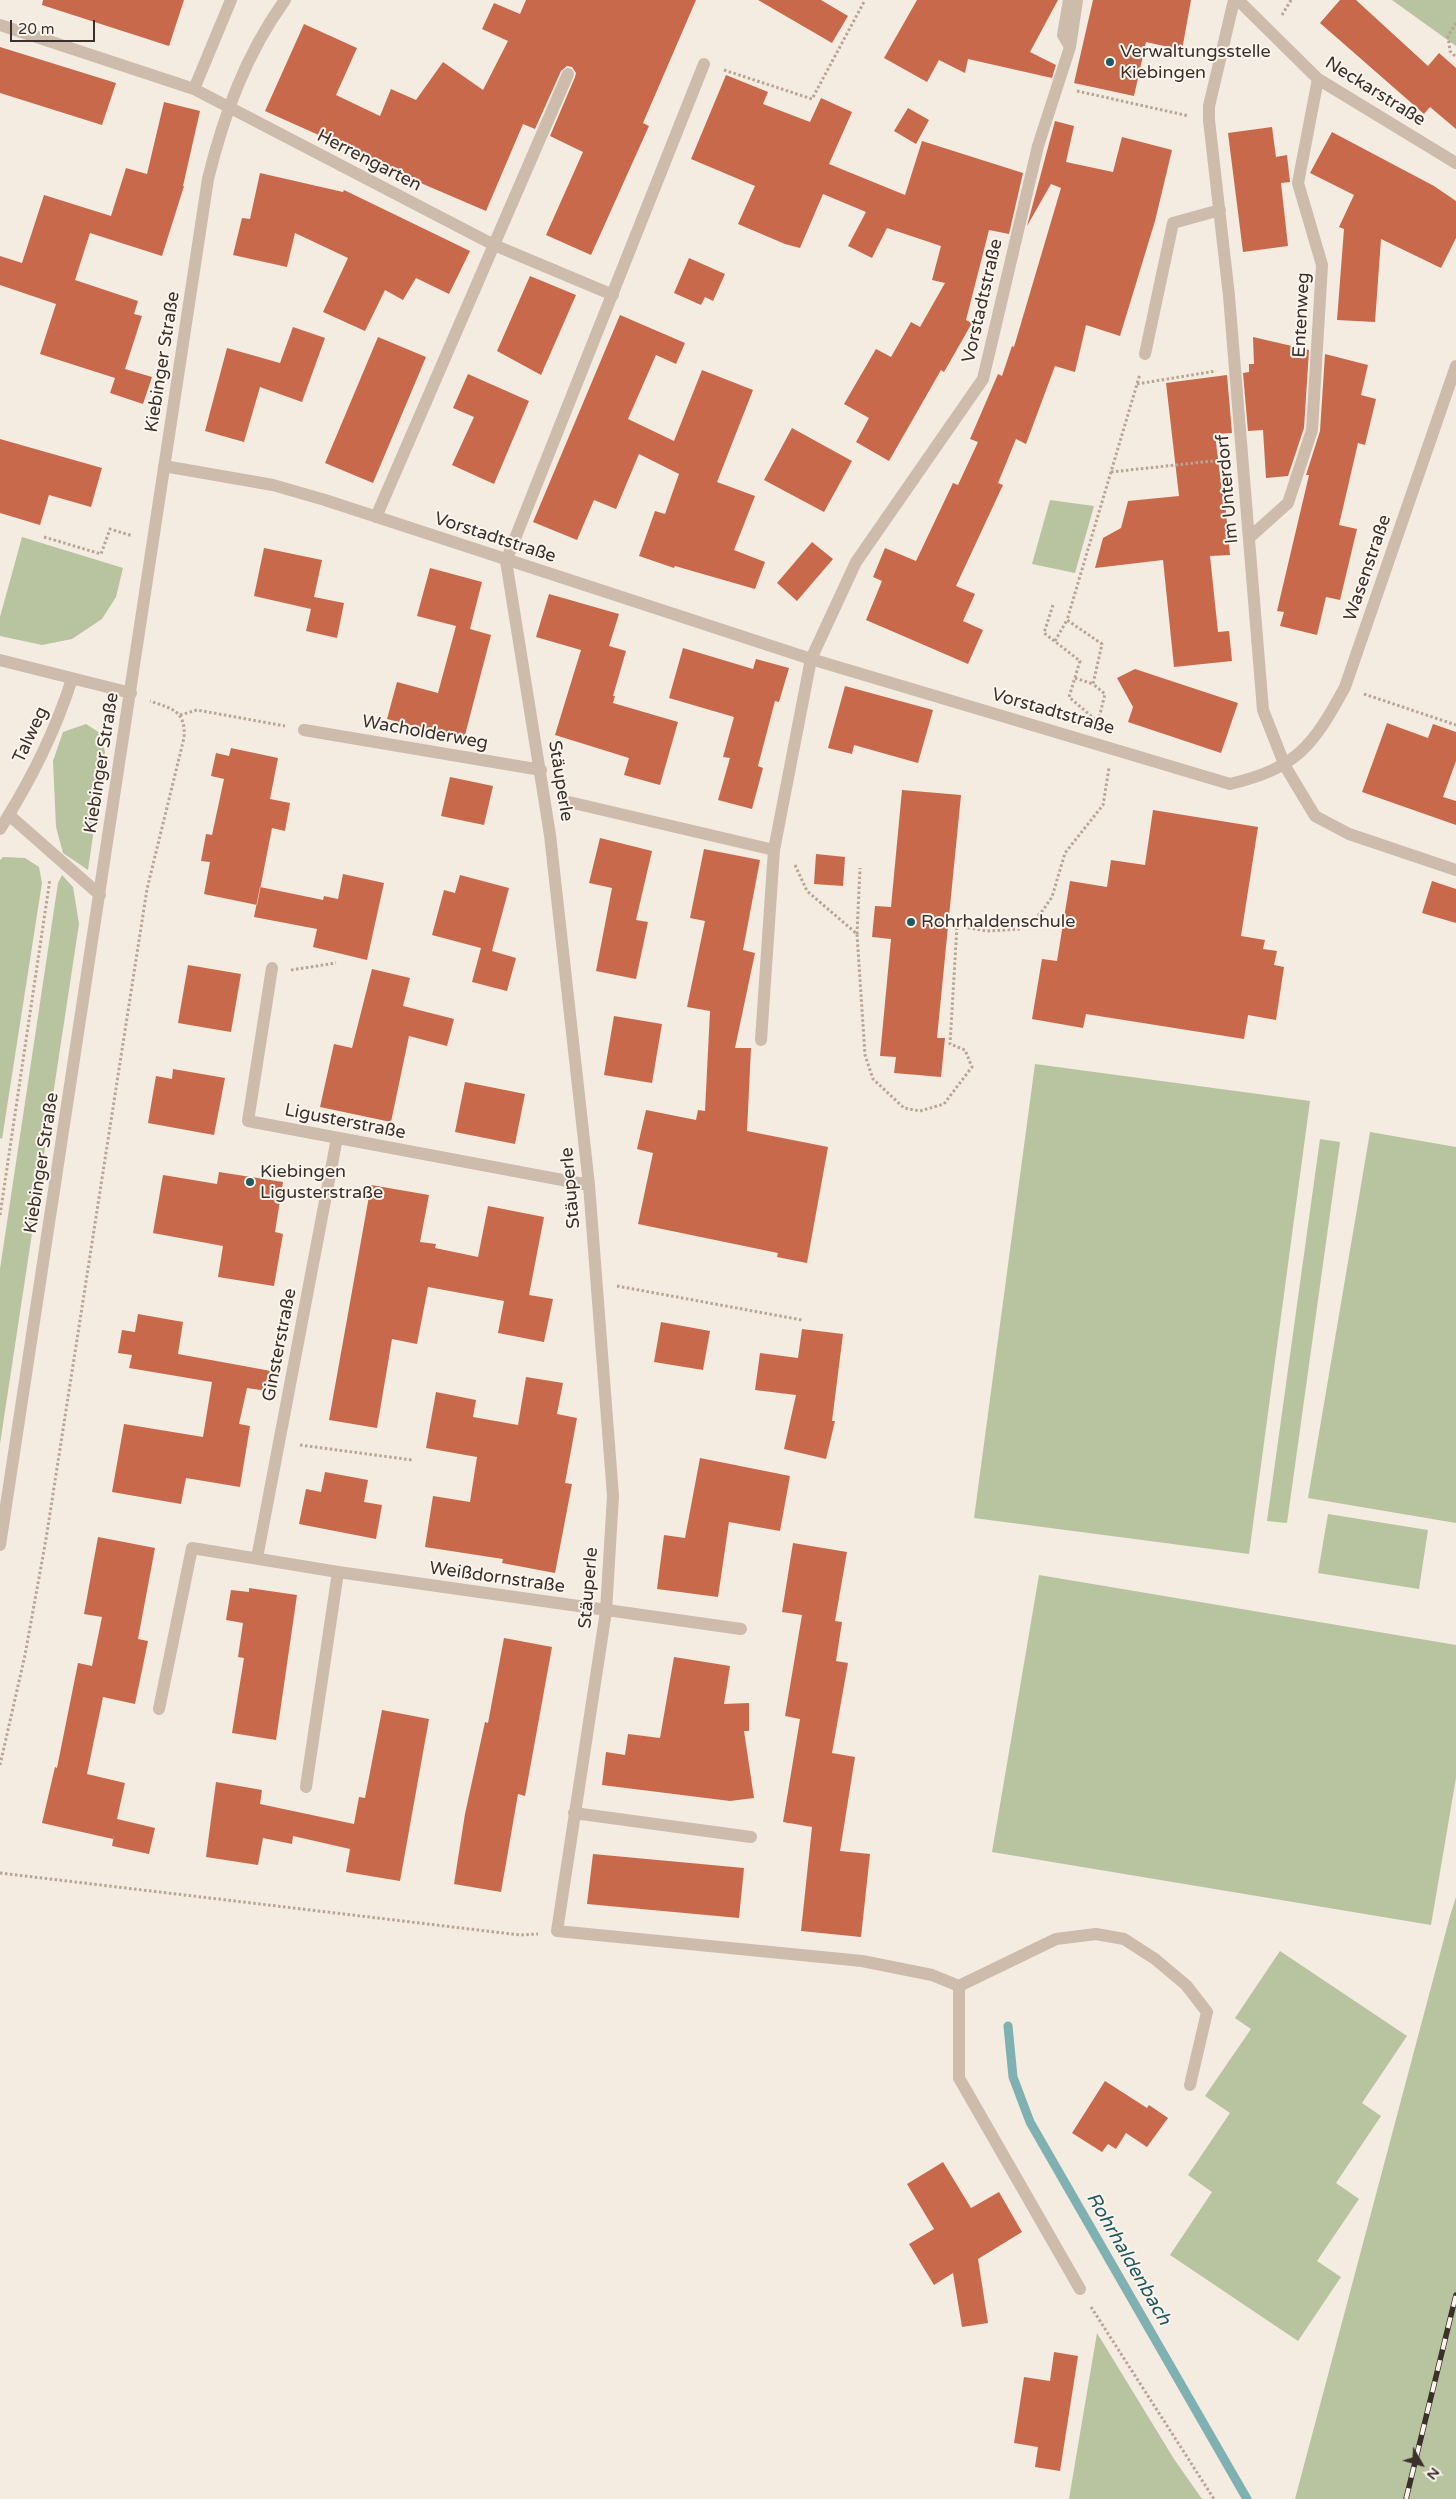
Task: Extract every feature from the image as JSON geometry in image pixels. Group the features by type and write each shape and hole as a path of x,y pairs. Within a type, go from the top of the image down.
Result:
{"street":[{"path":"194,89 231,0"},
{"name":"Kiebinger Straße","path":"0,1545 208,179 228,109 259,38 285,0"},
{"path":"1069,0 1063,35 1070,47"},
{"name":"Vorstadtstraße","path":"761,1040 774,850 811,659 856,562 983,379 1038,146 1070,47 1077,0"},
{"name":"Im Unterdorf","path":"1234,0 1209,106 1209,120 1220,210 1235,368 1263,710 1285,766 1315,816 1349,834 1456,870"},
{"name":"Neckarstraße","path":"1238,0 1318,79 1456,163"},
{"name":"Herrengarten","path":"0,24 194,89 228,109 494,244 613,295"},
{"path":"506,560 704,64"},
{"path":"376,517 568,74"},
{"name":"Entenweg","path":"1250,537 1288,503 1312,430 1322,265 1298,183 1318,79"},
{"path":"1146,354 1173,223 1220,210"},
{"name":"Wasenstraße","path":"1285,766 1306,747 1325,724 1345,687 1456,366"},
{"name":"Vorstadtstraße","path":"164,466 273,485 811,659 1114,747 1230,784 1260,777 1285,766"},
{"name":"Stäuperle","path":"506,560 551,842 589,1185 613,1496 606,1611 557,1931"},
{"path":"0,660 130,694"},
{"name":"Talweg","path":"0,829 50,739 61,715 72,680"},
{"name":"Wacholderweg","path":"304,730 541,770"},
{"path":"569,802 774,850"},
{"path":"9,815 53,856 100,895"},
{"name":"Ligusterstraße","path":"272,970 248,1121 589,1185"},
{"name":"Ginsterstraße","path":"258,1558 338,1138"},
{"name":"Weißdornstraße","path":"159,1709 192,1548 338,1572 741,1629"},
{"path":"306,1787 338,1572"},
{"path":"574,1813 751,1837"},
{"path":"557,1931 862,1961 932,1975 959,1986 1056,1939 1096,1934 1124,1939 1155,1959 1186,1985 1207,2012 1190,2085"},
{"path":"959,1986 959,2078 1080,2289"}],"path":[{"path":"704,64 812,99 865,0"},
{"path":"1456,22 1448,36 1450,51 1456,57"},
{"path":"1057,86 1209,120"},
{"path":"1055,641 1066,620 1146,354"},
{"path":"1137,384 1235,368"},
{"path":"1111,472 1243,457"},
{"path":"44,537 101,554 110,529 153,542"},
{"path":"860,868 857,934 865,1055 873,1079 890,1097 904,1108 920,1111 944,1104 972,1067 965,1050 950,1044 957,926 987,931 1021,929 1041,913 1052,897 1065,853 1103,805 1114,747 1097,721 1068,697 1080,660 1044,633 1054,605"},
{"path":"1066,620 1102,644 1093,684"},
{"path":"1075,678 1093,684 1105,694 1097,721"},
{"path":"1345,687 1456,725"},
{"path":"0,1766 26,1655 148,889 184,738 185,724 180,715 172,709 130,694"},
{"path":"180,715 197,710 304,730"},
{"path":"774,850 794,864 807,891 857,934"},
{"path":"0,1215 53,856"},
{"path":"272,970 336,963"},
{"path":"596,1282 802,1320"},
{"path":"280,1442 412,1460"},
{"path":"0,1872 520,1935 557,1931"},
{"path":"1080,2289 1214,2499"}],"green space":[{"path":"1392,0 1456,0 1456,46"},
{"path":"1050,500 1094,506 1075,573 1032,564"},
{"path":"22,537 123,568 116,597 102,619 72,639 42,645 0,636 0,617"},
{"path":"86,724 100,733 105,752 88,870 63,853 56,827 53,761 63,732"},
{"path":"3,857 25,858 39,867 42,883 2,1139 0,1138 0,860"},
{"path":"62,875 73,887 79,924 0,1444 0,1269 58,883"},
{"path":"1035,1064 1310,1101 1249,1554 974,1518"},
{"path":"1370,1132 1456,1147 1456,1523 1308,1498"},
{"path":"1320,1139 1340,1142 1287,1523 1267,1521"},
{"path":"1328,1514 1428,1530 1419,1589 1318,1573"},
{"path":"1039,1575 1456,1645 1456,1778 1431,1925 992,1852"},
{"path":"1456,1897 1456,2499 1295,2499 1450,1916"},
{"path":"1280,1951 1407,2036 1362,2103 1381,2116 1336,2183 1359,2199 1317,2261 1341,2277 1298,2341 1170,2255 1212,2192 1188,2175 1230,2113 1205,2096 1251,2029 1235,2018"},
{"path":"1097,2333 1174,2459 1202,2499 1069,2499"}],"building":[{"path":"43,0 184,0 169,46 42,5"},
{"path":"526,0 696,0 643,123 649,126 591,255 546,235 583,152 550,136 575,77 576,73 572,67 567,66 561,71 535,129 523,124 486,211 360,157 361,154 265,111 304,24 357,48 336,95 380,116 391,89 416,100 443,62 483,90 508,41 482,29 494,3 520,14"},
{"path":"758,0 821,0 848,16 832,43"},
{"path":"917,0 1058,0 1030,52 1056,65 1052,78 968,59 965,73 939,60 927,82 884,58"},
{"path":"1093,0 1191,0 1182,50 1146,42 1134,96 1074,83"},
{"path":"1340,0 1356,0 1428,66 1439,53 1456,68 1456,129 1430,107 1424,114 1320,23"},
{"path":"0,47 116,83 102,125 0,93"},
{"path":"726,75 768,92 763,104 810,122 821,98 852,112 829,164 905,195 922,141 1023,173 1009,234 989,230 966,320 972,323 944,372 941,370 889,461 856,442 869,418 844,404 876,349 891,357 911,322 920,327 945,283 932,280 941,246 887,228 872,258 848,246 866,212 823,194 800,248 785,244 738,224 755,186 691,159"},
{"path":"164,102 200,111 184,186 162,256 90,233 75,280 138,301 134,314 142,316 125,369 152,377 143,404 110,393 115,378 40,354 56,304 0,285 0,256 22,263 44,195 111,216 126,168 147,174"},
{"path":"908,108 929,120 916,144 894,131"},
{"path":"1055,121 1074,126 1066,162 1113,172 1122,137 1172,150 1155,221 1120,336 1086,325 1075,372 1055,366 1026,444 1016,439 998,483 1003,485 956,586 975,594 963,621 983,630 968,664 866,620 882,581 873,577 885,548 916,561 953,483 958,485 978,442 970,439 998,374 1002,376 1012,346 1014,347 1061,188 1051,184 1027,226"},
{"path":"1272,127 1276,157 1287,155 1290,182 1281,183 1288,246 1243,252 1228,133"},
{"path":"1332,132 1434,186 1456,201 1456,238 1441,268 1381,239 1375,322 1337,320 1344,229 1339,227 1354,195 1310,173"},
{"path":"260,173 343,192 344,190 470,251 449,294 416,278 403,300 385,290 365,331 323,312 348,258 295,233 287,267 233,255 242,218 250,219"},
{"path":"689,258 725,274 713,301 705,297 701,305 674,293"},
{"path":"530,276 576,295 541,375 497,351"},
{"path":"620,315 685,343 676,364 656,355 628,419 674,441 702,370 753,390 717,482 755,496 734,550 765,562 755,589 675,566 674,568 639,556 655,511 665,514 679,474 639,454 616,509 594,500 577,540 533,522"},
{"path":"293,327 325,338 302,402 260,387 244,442 205,431 227,348 280,363"},
{"path":"378,337 426,357 373,483 325,463"},
{"path":"1253,337 1309,350 1304,428 1288,476 1266,478 1263,430 1248,431 1243,373 1249,372 1249,364 1254,364"},
{"path":"1325,354 1368,365 1361,395 1376,399 1365,445 1358,443 1339,525 1357,529 1340,600 1326,597 1317,635 1280,626 1284,612 1277,611 1309,475 1306,475 1320,431"},
{"path":"468,374 529,401 494,484 452,465 474,417 453,408"},
{"path":"1227,375 1232,433 1215,434 1222,492 1224,491 1230,555 1210,556 1218,632 1229,631 1232,661 1174,667 1163,560 1095,568 1103,538 1121,528 1128,501 1179,496 1166,383"},
{"path":"792,428 852,461 824,512 764,480"},
{"path":"0,439 102,468 91,507 49,495 40,525 0,513"},
{"path":"812,542 833,559 797,601 777,583"},
{"path":"264,548 322,560 314,597 344,603 337,638 306,631 311,609 254,596"},
{"path":"430,568 482,582 470,629 491,635 464,739 387,719 397,682 438,693 456,626 417,616"},
{"path":"549,594 619,614 609,646 626,651 613,696 615,696 613,703 678,722 660,785 624,775 629,758 555,735 581,650 536,637"},
{"path":"683,648 753,669 756,659 789,668 779,702 775,701 758,766 763,768 752,809 718,800 730,758 723,757 734,717 669,698"},
{"path":"1135,669 1238,703 1221,753 1128,722 1133,707 1117,678"},
{"path":"845,686 933,710 918,763 854,745 852,754 828,748"},
{"path":"1387,723 1428,738 1433,724 1456,732 1456,761 1443,797 1456,801 1456,825 1362,792"},
{"path":"231,748 278,758 270,799 290,803 285,831 272,828 257,905 204,894 210,862 201,861 206,834 212,835 224,779 211,776 216,753 229,756"},
{"path":"450,777 493,786 484,825 441,816"},
{"name":"Rohrhaldenschule","path":"902,790 961,795 937,1038 945,1038 941,1077 894,1073 896,1057 880,1056 891,939 872,937 875,906 891,907"},
{"path":"1153,810 1258,827 1241,936 1265,940 1263,949 1277,951 1274,965 1284,967 1276,1020 1248,1015 1244,1039 1086,1014 1083,1028 1032,1019 1042,959 1057,961 1070,881 1107,887 1111,860 1145,865"},
{"path":"600,838 652,851 636,920 648,922 636,979 596,971 612,888 589,883"},
{"path":"704,849 760,860 743,950 755,953 735,1048 751,1048 747,1131 828,1147 807,1263 777,1257 778,1253 638,1224 653,1153 637,1149 646,1110 696,1120 698,1110 705,1111 710,1011 687,1007 705,921 690,918"},
{"path":"816,854 845,857 843,886 814,884"},
{"path":"343,874 384,883 367,960 313,947 317,929 254,917 260,887 323,900 324,896 338,899"},
{"path":"460,875 509,888 492,951 516,958 507,991 472,982 481,948 432,935 444,890 455,893"},
{"path":"1432,881 1456,889 1456,923 1422,913"},
{"path":"188,965 241,974 231,1032 178,1023"},
{"path":"372,969 410,978 403,1006 454,1019 447,1046 409,1036 391,1122 320,1107 334,1044 352,1048"},
{"path":"614,1016 662,1024 652,1083 604,1075"},
{"path":"173,1069 225,1078 214,1135 148,1123 156,1076 172,1079"},
{"path":"465,1082 525,1094 515,1144 455,1132"},
{"path":"219,1172 283,1182 275,1232 283,1234 274,1286 218,1277 223,1246 153,1233 163,1175 217,1184"},
{"path":"371,1185 429,1195 420,1242 436,1244 435,1248 478,1257 488,1206 544,1217 529,1295 553,1299 544,1342 498,1333 504,1301 428,1287 417,1344 392,1339 377,1428 329,1420"},
{"path":"138,1314 183,1322 178,1354 271,1371 267,1391 247,1388 239,1424 250,1426 240,1487 186,1478 181,1504 112,1492 124,1424 203,1437 212,1382 129,1368 132,1355 118,1353 122,1330 135,1332"},
{"path":"661,1322 710,1331 703,1370 654,1362"},
{"path":"802,1329 843,1334 832,1421 835,1421 826,1459 784,1449 796,1395 755,1390 760,1353 798,1358"},
{"path":"526,1377 563,1383 557,1414 577,1418 565,1483 572,1484 555,1573 502,1563 503,1559 425,1547 433,1496 470,1502 477,1457 426,1448 436,1392 476,1400 473,1417 518,1425"},
{"path":"700,1458 790,1476 780,1531 729,1522 718,1597 657,1589 664,1535 685,1538"},
{"path":"325,1472 368,1480 364,1502 382,1505 376,1539 299,1524 306,1489 321,1492"},
{"path":"98,1537 155,1548 138,1639 148,1641 135,1704 103,1697 87,1774 125,1783 117,1819 155,1828 149,1854 112,1846 114,1835 113,1839 42,1823 55,1767 57,1768 78,1663 92,1666 102,1617 84,1614"},
{"path":"793,1543 847,1552 835,1621 842,1622 836,1661 848,1663 832,1753 855,1757 840,1851 870,1854 861,1937 801,1931 812,1827 783,1822 800,1719 785,1716 802,1615 782,1612"},
{"path":"249,1588 297,1595 276,1740 232,1733 244,1658 238,1657 243,1623 226,1620 231,1590 249,1592"},
{"path":"504,1638 552,1647 525,1796 518,1794 501,1892 454,1884 465,1814 485,1722 488,1723"},
{"path":"674,1657 730,1666 724,1704 749,1703 749,1731 744,1731 754,1798 730,1801 602,1785 606,1752 625,1755 628,1734 660,1738"},
{"path":"382,1710 429,1719 400,1881 346,1872 350,1849 293,1836 292,1844 263,1838 258,1865 206,1857 216,1782 262,1790 260,1804 354,1824 359,1797 365,1798"},
{"path":"593,1854 744,1868 739,1918 587,1904"},
{"path":"1105,2081 1147,2108 1149,2105 1168,2118 1147,2147 1126,2133 1116,2149 1108,2144 1102,2152 1072,2133"},
{"path":"943,2162 971,2208 999,2192 1022,2232 978,2259 988,2323 962,2327 953,2273 934,2285 909,2244 934,2229 907,2184"},
{"path":"1054,2352 1078,2356 1060,2471 1035,2467 1038,2447 1014,2443 1024,2377 1050,2381"}],"waterway":[{"name":"Rohrhaldenbach","path":"1008,2026 1013,2077 1030,2122 1247,2499"}],"railway":[{"path":"1406,2499 1456,2295"}],"place":[{"name":"Verwaltungsstelle Kiebingen","path":"1110,62"},
{"name":"Rohrhaldenschule","path":"911,922"},
{"name":"Kiebingen Ligusterstraße","path":"250,1182"}]}
